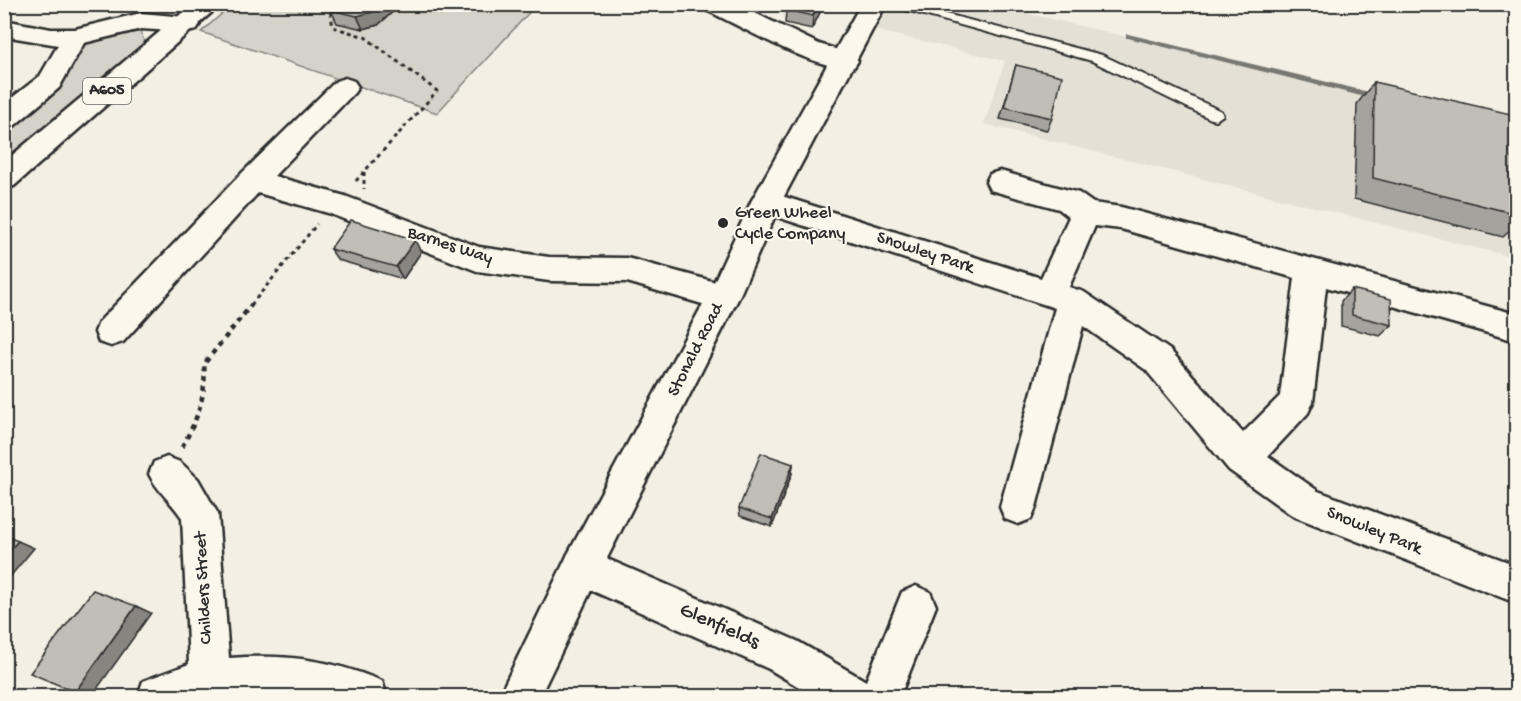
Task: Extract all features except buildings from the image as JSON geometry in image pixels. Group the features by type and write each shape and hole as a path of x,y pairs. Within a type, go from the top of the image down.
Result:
{"street":[{"name":"A605","path":"4,178 209,4"},
{"path":"715,4 810,50 845,61"},
{"name":"Stonald Road","path":"519,696 582,567 723,297 766,202 845,61 874,4"},
{"path":"4,28 51,37 75,37 141,21 187,24"},
{"path":"4,119 50,82 75,37"},
{"path":"111,332 252,181 345,87"},
{"name":"Barnes Way","path":"252,181 335,204 477,259 549,269 627,270 723,297"},
{"path":"1000,182 1069,201 1086,213 1120,218 1516,327"},
{"name":"Snowley Park","path":"766,202 1061,297 1158,360 1242,458 1306,504 1516,584"},
{"path":"1018,507 1058,365 1061,297 1086,213"},
{"path":"1242,458 1296,402 1312,270"},
{"name":"Childers Street","path":"167,474 185,491 200,514 210,679"},
{"name":"Glenfields","path":"582,567 783,655 852,696"},
{"path":"880,696 916,606"},
{"path":"158,696 166,690 210,679 303,678 367,696"}],"lane":[{"path":"890,4 1097,57 1216,115"}],"path":[{"path":"167,474 192,431 204,398 206,382 204,364 263,292 274,273 437,91 365,37 333,27 329,4"}],"shaded area":[{"path":"232,5 536,5 437,113 201,32"},
{"path":"887,5 991,5 1516,127 1516,258 984,124 1005,61 875,30"},
{"path":"140,32 147,46 5,164 5,122 72,46 102,35"}],"waterway":[{"path":"1128,36 1377,97"}],"place":[{"name":"Green Wheel Cycle Company","path":"723,223"}]}
